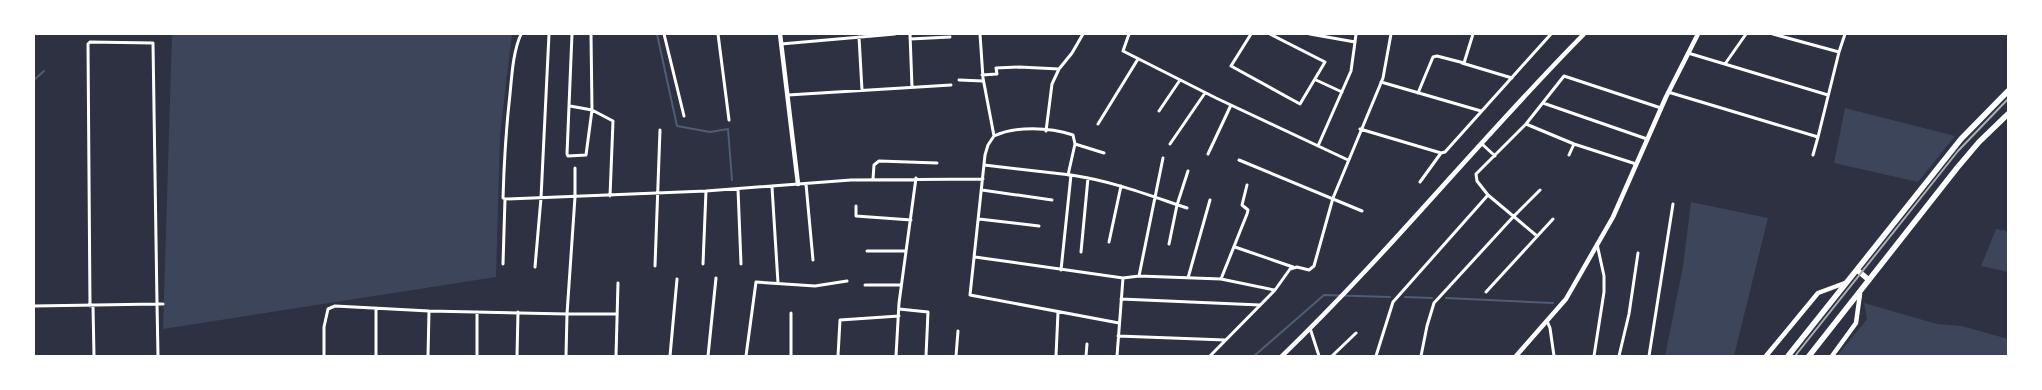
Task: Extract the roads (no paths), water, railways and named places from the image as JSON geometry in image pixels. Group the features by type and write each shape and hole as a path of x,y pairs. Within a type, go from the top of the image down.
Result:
{"highway":[{"path":"1788,356 1961,140 2008,91"},
{"path":"1809,356 1957,168 2008,114"},
{"path":"1857,270 1869,280"}],"street":[{"path":"503,264 505,199 502,198 508,106 517,43 521,34"},
{"path":"535,267 541,198 549,34"},
{"path":"572,34 568,156 586,155 592,110 590,34"},
{"path":"664,34 684,116"},
{"path":"718,34 729,120"},
{"path":"780,34 798,184"},
{"path":"781,44 895,34"},
{"path":"910,34 912,87"},
{"path":"980,34 982,75 994,136"},
{"path":"1046,131 1052,84 1059,69 1083,34"},
{"path":"1129,34 1123,51 1205,93 1348,160"},
{"path":"1251,34 1231,63 1232,66 1298,104 1301,103 1326,62 1270,34"},
{"path":"1310,34 1355,42"},
{"path":"1318,146 1351,71 1356,34"},
{"path":"1235,247 1294,267 1309,270 1314,266 1333,198 1381,82 1391,34"},
{"path":"1462,63 1465,61 1473,34"},
{"path":"1360,130 1441,153 1446,152 1549,34"},
{"path":"1282,356 1418,215 1584,34"},
{"path":"1516,356 1566,299 1613,216 1668,92 1698,34"},
{"path":"1725,64 1746,34"},
{"path":"1773,34 1839,52"},
{"path":"1813,155 1845,34"},
{"path":"859,37 862,90"},
{"path":"910,40 950,37"},
{"path":"94,356 88,44 90,42 154,44 158,356"},
{"path":"1688,53 1828,95"},
{"path":"1418,93 1433,57 1437,56 1512,78"},
{"path":"1098,124 1138,59"},
{"path":"982,75 997,74 996,68 1059,69"},
{"path":"1536,236 1488,195 1476,177 1526,124 1564,76 1661,108"},
{"path":"959,80 983,81"},
{"path":"1159,111 1180,80"},
{"path":"1316,80 1342,92"},
{"path":"1381,82 1481,111"},
{"path":"787,96 951,85"},
{"path":"1668,92 1818,137"},
{"path":"1170,144 1205,93"},
{"path":"1543,102 1647,138"},
{"path":"570,106 592,110 613,121 610,196"},
{"path":"1208,154 1232,106"},
{"path":"1526,124 1574,144 1636,164"},
{"path":"655,266 660,130"},
{"path":"1061,270 1069,175 1075,144 1073,136 1046,131 1007,130 994,136 988,145 984,165 984,179 970,292 972,296 1119,323"},
{"path":"1075,144 1104,153"},
{"path":"1482,144 1494,156"},
{"path":"1569,155 1574,144"},
{"path":"1420,182 1441,153"},
{"path":"1139,276 1164,158"},
{"path":"1239,160 1362,211"},
{"path":"873,179 874,165 879,161 937,163"},
{"path":"984,165 1088,178 1155,196 1187,208"},
{"path":"566,356 575,168"},
{"path":"1169,244 1188,171"},
{"path":"896,356 901,286 916,178"},
{"path":"1081,252 1088,178"},
{"path":"505,199 706,191 873,179 984,179"},
{"path":"806,184 813,260"},
{"path":"1222,280 1247,214 1248,210 1242,205 1242,200 1247,185"},
{"path":"772,186 778,283"},
{"path":"1109,242 1121,186"},
{"path":"738,189 742,264"},
{"path":"982,190 1052,200"},
{"path":"1421,356 1426,326 1434,303 1540,190"},
{"path":"703,264 706,191"},
{"path":"1376,356 1393,302 1488,195"},
{"path":"1188,278 1210,200"},
{"path":"1649,356 1672,204"},
{"path":"856,206 856,216 911,220"},
{"path":"979,219 1039,226"},
{"path":"1486,292 1552,219"},
{"path":"1594,356 1604,284 1603,268 1597,244"},
{"path":"867,251 906,251"},
{"path":"1618,356 1629,314 1638,253"},
{"path":"975,257 1123,278 1139,276 1222,280 1275,290"},
{"path":"1210,356 1261,305 1290,269 1294,267"},
{"path":"708,356 716,278"},
{"path":"1117,356 1123,278"},
{"path":"670,356 677,279"},
{"path":"746,356 755,283 758,281 815,286 847,281"},
{"path":"616,356 618,282"},
{"path":"1766,356 1818,294 1848,282"},
{"path":"865,285 901,286"},
{"path":"1832,356 1856,324 1860,292"},
{"path":"1121,298 1261,305"},
{"path":"34,306 163,304"},
{"path":"324,356 324,327 328,310 335,306 429,311 617,314"},
{"path":"376,308 376,356"},
{"path":"899,309 928,312 926,356"},
{"path":"428,356 429,311"},
{"path":"477,312 478,356"},
{"path":"517,356 518,312"},
{"path":"1056,356 1058,312"},
{"path":"790,356 791,313"},
{"path":"838,356 840,320 899,316"},
{"path":"1547,321 1550,328 1554,356"},
{"path":"1309,328 1319,356"},
{"path":"956,356 958,331"},
{"path":"1332,356 1356,333"},
{"path":"1118,336 1226,340"},
{"path":"1086,356 1087,344"}],"waterway":[{"path":"657,34 677,126 710,132 728,129 732,180"},
{"path":"34,80 44,71"},
{"path":"1254,356 1324,295 1390,297"},
{"path":"1405,297 1432,298"},
{"path":"1446,298 1553,303"}],"railway":[{"path":"1795,356 1958,151 2008,99"}]}
